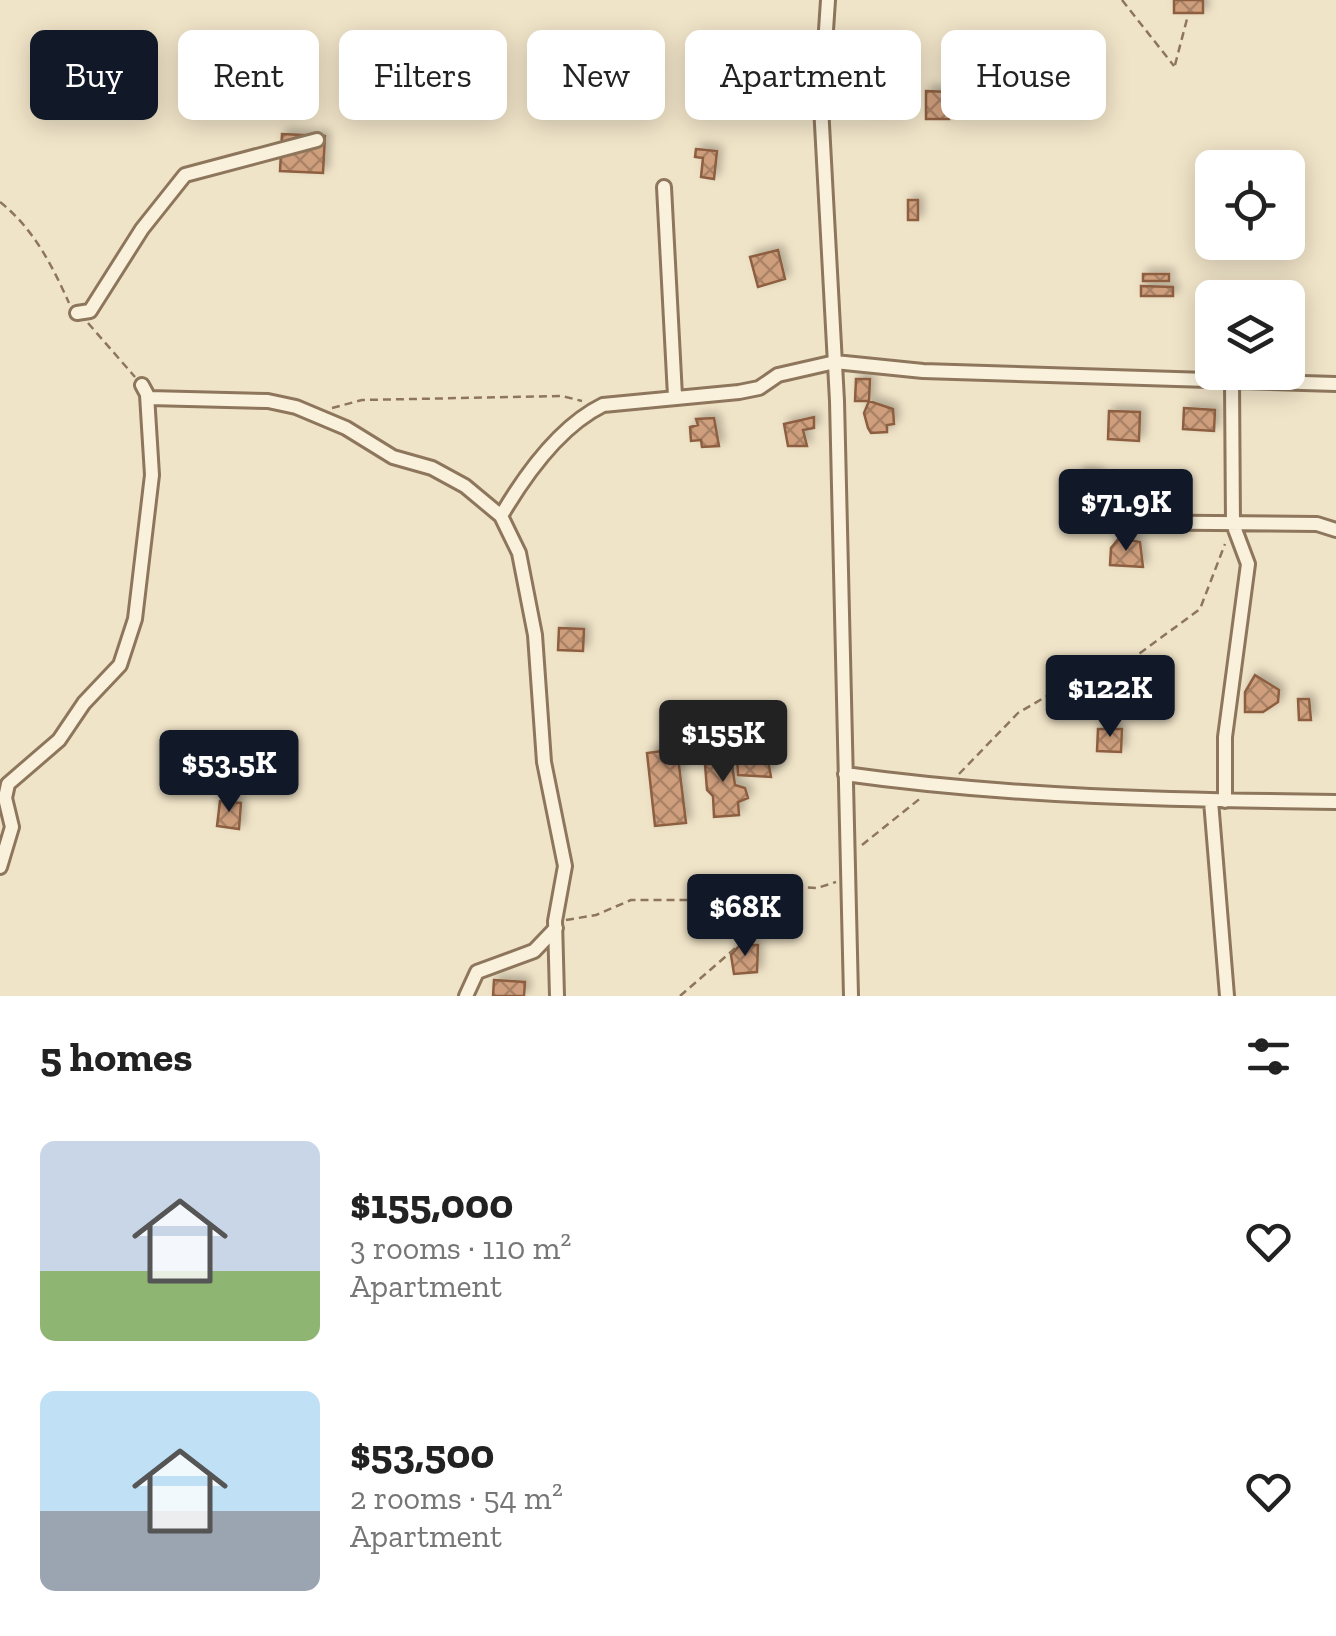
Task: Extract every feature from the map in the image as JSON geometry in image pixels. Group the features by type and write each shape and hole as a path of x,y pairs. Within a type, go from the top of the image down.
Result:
{"street":[{"path":"828,0 821,106 835,362 851,996"},
{"path":"77,313 90,311 142,229 186,175 317,140"},
{"path":"664,187 675,396"},
{"path":"501,516 547,452 584,414 603,405 749,390 778,376 835,362 923,371 1195,380"},
{"path":"1305,383 1336,384"},
{"path":"144,390 149,398 268,402 306,411 392,456 448,477 501,516 518,553 534,635 544,762 564,866 556,925 557,996"},
{"path":"0,867 12,826 5,798 8,784 59,740 84,703 120,665 135,618 152,475 144,390"},
{"path":"1227,996 1218,801 1248,564 1234,524 1232,390"},
{"path":"1101,522 1317,524 1336,530"},
{"path":"846,774 937,787 1118,800 1336,802"},
{"path":"466,996 477,972 534,950 556,925"}],"path":[{"path":"1122,0 1174,66 1187,19"},
{"path":"0,202 18,216 52,264 77,313 144,390"},
{"path":"306,411 345,407 362,400 562,396 603,405"},
{"path":"556,925 596,915 631,900 696,900 831,885 937,787 970,765 992,736 1018,714 1081,676 1132,659 1200,609 1234,524"},
{"path":"684,995 747,938 754,922 806,887"}],"building":[{"path":"1174,0 1203,0 1203,13 1174,13"},
{"path":"926,91 941,92 941,119 926,119"},
{"path":"282,134 325,136 323,173 280,171"},
{"path":"696,149 717,151 714,179 701,177 703,158 695,157"},
{"path":"908,200 918,200 918,220 908,220"},
{"path":"778,250 785,279 758,287 750,257"},
{"path":"1143,274 1169,274 1169,281 1143,281"},
{"path":"1141,286 1173,287 1173,296 1141,296"},
{"path":"856,379 870,379 869,401 855,401"},
{"path":"869,401 893,409 894,424 887,425 887,432 871,433 868,428 864,413"},
{"path":"1184,408 1215,410 1214,431 1183,429"},
{"path":"1109,411 1140,412 1139,441 1108,439"},
{"path":"814,417 814,428 803,430 807,446 788,446 784,424"},
{"path":"714,418 719,446 702,447 701,440 691,441 690,427 698,425 696,419"},
{"path":"1079,472 1098,473 1097,479 1105,480 1104,497 1078,496"},
{"path":"1119,538 1140,542 1143,567 1110,565 1111,548"},
{"path":"559,628 584,629 583,651 558,650"},
{"path":"1255,675 1279,690 1278,702 1263,712 1245,712 1245,692"},
{"path":"1298,699 1309,699 1311,720 1299,720"},
{"path":"1098,729 1122,729 1121,752 1097,751"},
{"path":"677,749 686,823 655,826 647,753"},
{"path":"751,749 768,760 771,777 738,775 737,757"},
{"path":"730,750 735,785 745,788 748,798 738,802 739,815 714,817 713,796 707,790 705,764 711,764 707,753"},
{"path":"220,801 241,803 239,829 217,826"},
{"path":"740,945 758,945 757,972 734,974 731,955"},
{"path":"494,980 525,982 524,996 493,996"}]}
